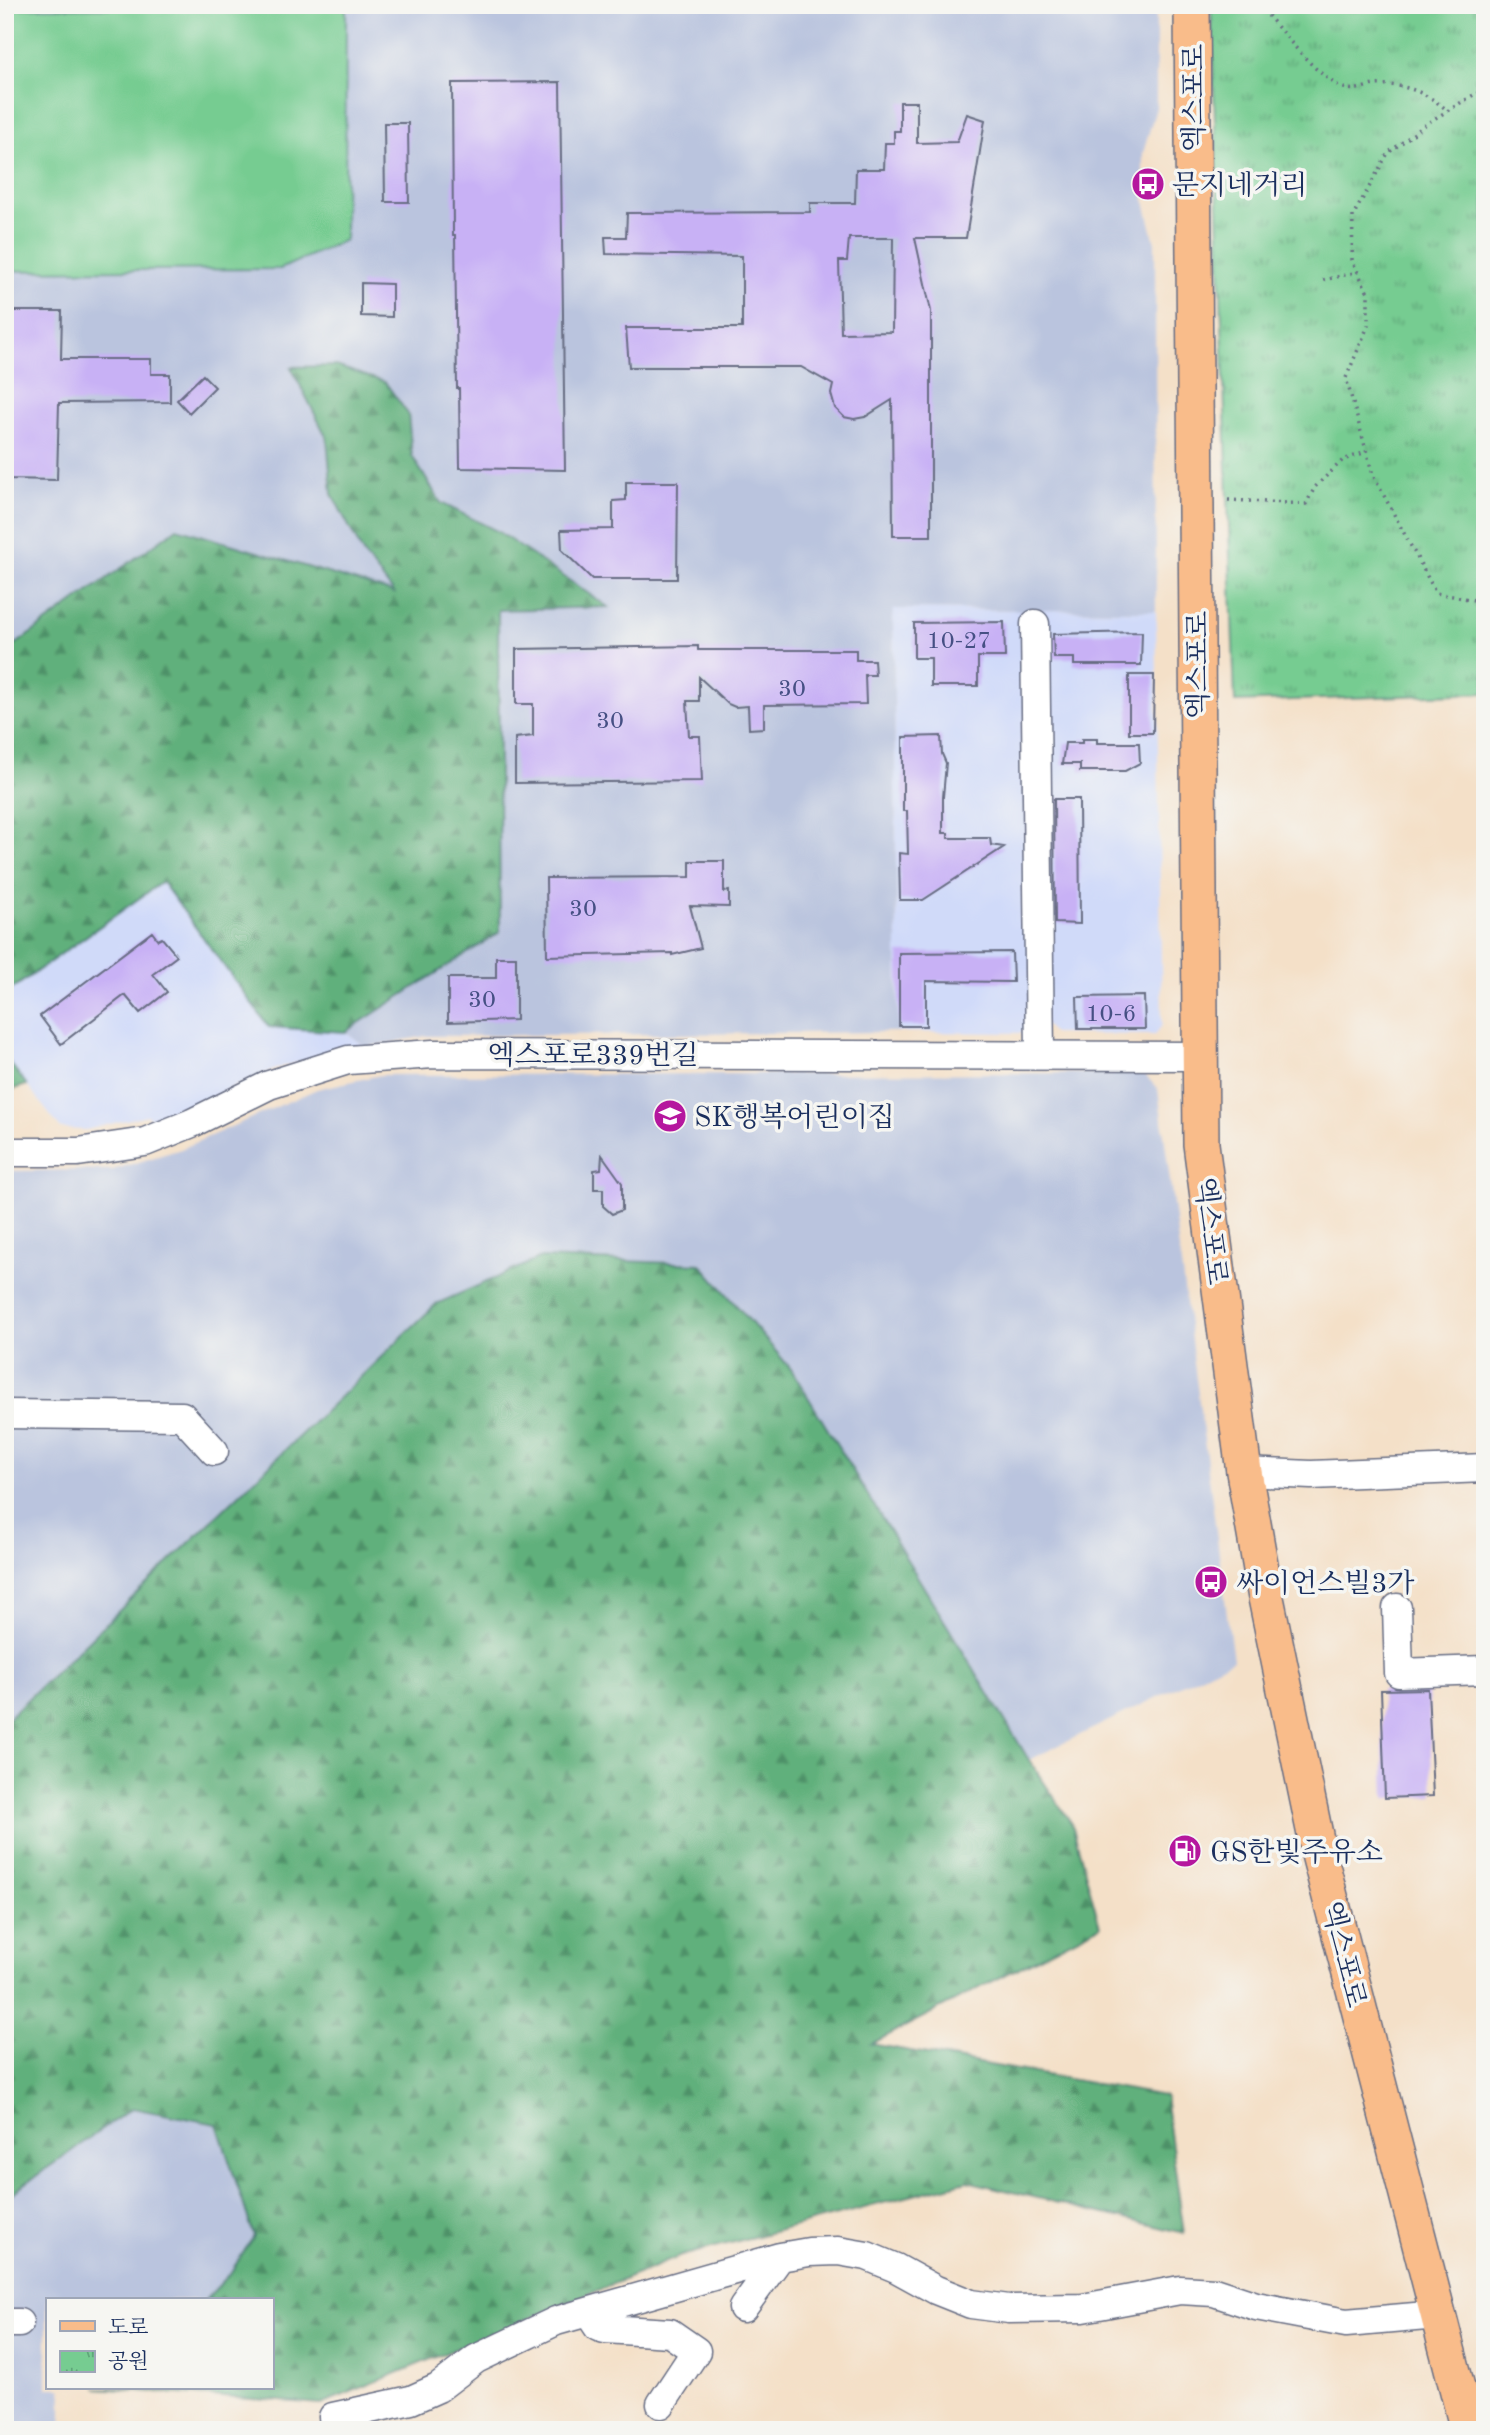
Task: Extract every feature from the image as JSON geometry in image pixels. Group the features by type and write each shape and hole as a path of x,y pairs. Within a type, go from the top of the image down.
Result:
{"main road":[{"name":"엑스포로","path":"1192,5 1201,1144 1244,1472 1266,1598 1319,1854 1468,2430"}],"street":[{"path":"1035,624 1040,1055"},
{"name":"엑스포로339번길","path":"5,1152 78,1152 145,1142 192,1123 269,1085 348,1060 433,1054 1199,1056"},
{"path":"5,1414 182,1416 214,1451"},
{"path":"1244,1472 1311,1475 1485,1468"},
{"path":"1398,1608 1399,1673 1485,1670"},
{"path":"333,2417 411,2400 438,2388 476,2359 556,2321 780,2257 809,2252 838,2251 867,2256 971,2304 1009,2309 1083,2308 1180,2290 1214,2292 1256,2306 1346,2323 1438,2315"},
{"path":"743,2308 780,2257"},
{"path":"588,2312 598,2327 670,2333 696,2351 661,2404"}],"path":[{"path":"1259,5 1326,79 1349,90 1376,85 1409,87 1433,97 1448,111"},
{"path":"1485,88 1429,122 1388,153 1353,216 1352,260 1368,293 1368,326 1346,378 1373,475 1436,593 1485,602"},
{"path":"1323,279 1358,272"},
{"path":"1228,500 1306,504 1315,487 1343,460 1366,452"}],"shaded area":[{"path":"5,5 1156,5 1156,108 1143,153 1143,193 1155,243 1156,611 893,609 898,1032 426,1036 367,1047 345,1032 500,932 498,610 607,606 497,531 441,503 412,456 408,414 336,366 291,368 327,438 332,494 364,555 395,594 177,528 5,652"},
{"path":"893,609 1027,610 1033,1026 1027,1033 898,1032"},
{"path":"1040,610 1156,611 1162,1025 1155,1035 1053,1034 1045,1024"},
{"path":"162,882 269,1027 345,1032 367,1047 283,1066 156,1125 147,1115 86,1130 61,1129 5,1057 5,994"},
{"path":"1143,1073 1158,1089 1233,1660 1029,1760 791,1370 701,1264 436,1304 5,1721 5,1171 113,1170 181,1149 317,1089 381,1075"},
{"path":"132,2108 217,2124 254,2236 229,2275 207,2298 46,2298 46,2390 62,2390 62,2430 5,2430 5,2198"}],"green space":[{"path":"1211,5 1485,5 1485,693 1235,702"},
{"path":"5,8 346,8 345,240 280,269 5,271"},
{"path":"336,366 385,382 408,414 412,456 441,503 497,531 608,607 498,610 500,932 345,1032 269,1027 162,882 5,994 5,652 177,528 394,593 364,555 332,494 327,438 291,367"},
{"path":"5,1057 27,1085 5,1092"},
{"path":"541,1258 701,1264 791,1369 1029,1760 1072,1824 1100,1926 871,2044 1165,2096 1184,2233 967,2181 681,2256 322,2404 124,2390 273,2390 273,2298 207,2298 229,2275 254,2236 217,2124 132,2108 5,2198 5,1721 436,1304"}],"building":[{"path":"560,82 565,470 460,468 453,235 452,83"},
{"path":"900,102 917,102 917,143 957,142 967,114 985,120 966,238 915,238 931,311 931,536 893,536 892,400 865,417 854,419 844,417 835,408 831,394 833,385 801,367 629,367 626,328 742,328 742,256 606,254 605,237 626,237 627,213 810,212 810,203 855,203 856,169 884,169 885,143 894,143 894,131 900,131","holes":["849,238 893,238 892,332 841,333 839,261 847,261"]},
{"path":"384,123 408,123 409,202 385,202"},
{"path":"361,283 392,284 392,317 361,316"},
{"path":"5,311 62,311 61,359 151,359 151,374 170,374 170,402 59,403 57,480 5,479"},
{"path":"203,375 215,387 189,413 177,400"},
{"path":"626,482 678,482 677,579 592,579 562,550 561,530 613,529 613,501 626,500"},
{"path":"1004,622 1005,657 978,657 978,686 931,686 931,658 914,658 914,623"},
{"path":"1142,632 1141,665 1074,665 1074,658 1054,658 1053,634"},
{"path":"698,646 698,650 856,650 856,660 874,660 875,675 865,675 866,704 764,705 764,728 749,729 748,706 735,707 728,704 699,677 699,701 687,701 689,736 700,736 702,781 515,783 515,738 533,736 533,704 516,704 516,649"},
{"path":"1129,675 1154,675 1153,733 1129,733"},
{"path":"941,736 942,754 946,763 943,833 948,833 948,838 990,838 991,845 1004,847 923,900 900,900 899,853 908,854 907,811 903,811 903,737"},
{"path":"1082,739 1097,739 1097,743 1139,743 1140,763 1125,771 1080,771 1080,764 1062,764 1065,743 1082,743"},
{"path":"1054,799 1079,799 1080,924 1055,923"},
{"path":"690,861 724,861 724,892 729,891 729,907 690,906 701,948 672,955 547,956 546,878 690,877"},
{"path":"152,932 158,940 162,938 177,956 153,974 167,992 140,1013 125,995 61,1044 40,1016"},
{"path":"1012,952 1013,982 926,981 926,1026 899,1026 899,953"},
{"path":"496,957 516,957 516,1020 448,1022 448,978 496,978"},
{"path":"1144,996 1145,1029 1078,1029 1077,997"},
{"path":"602,1155 622,1183 622,1210 612,1214 603,1206 603,1189 594,1189 594,1170 601,1169"},
{"path":"1428,1689 1433,1796 1385,1798 1381,1690"}],"place":[{"name":"문지네거리","path":"1148,184"},
{"name":"SK행복어린이집","path":"670,1116"},
{"name":"싸이언스빌3가","path":"1211,1582"},
{"name":"GS한빛주유소","path":"1185,1851"}]}
